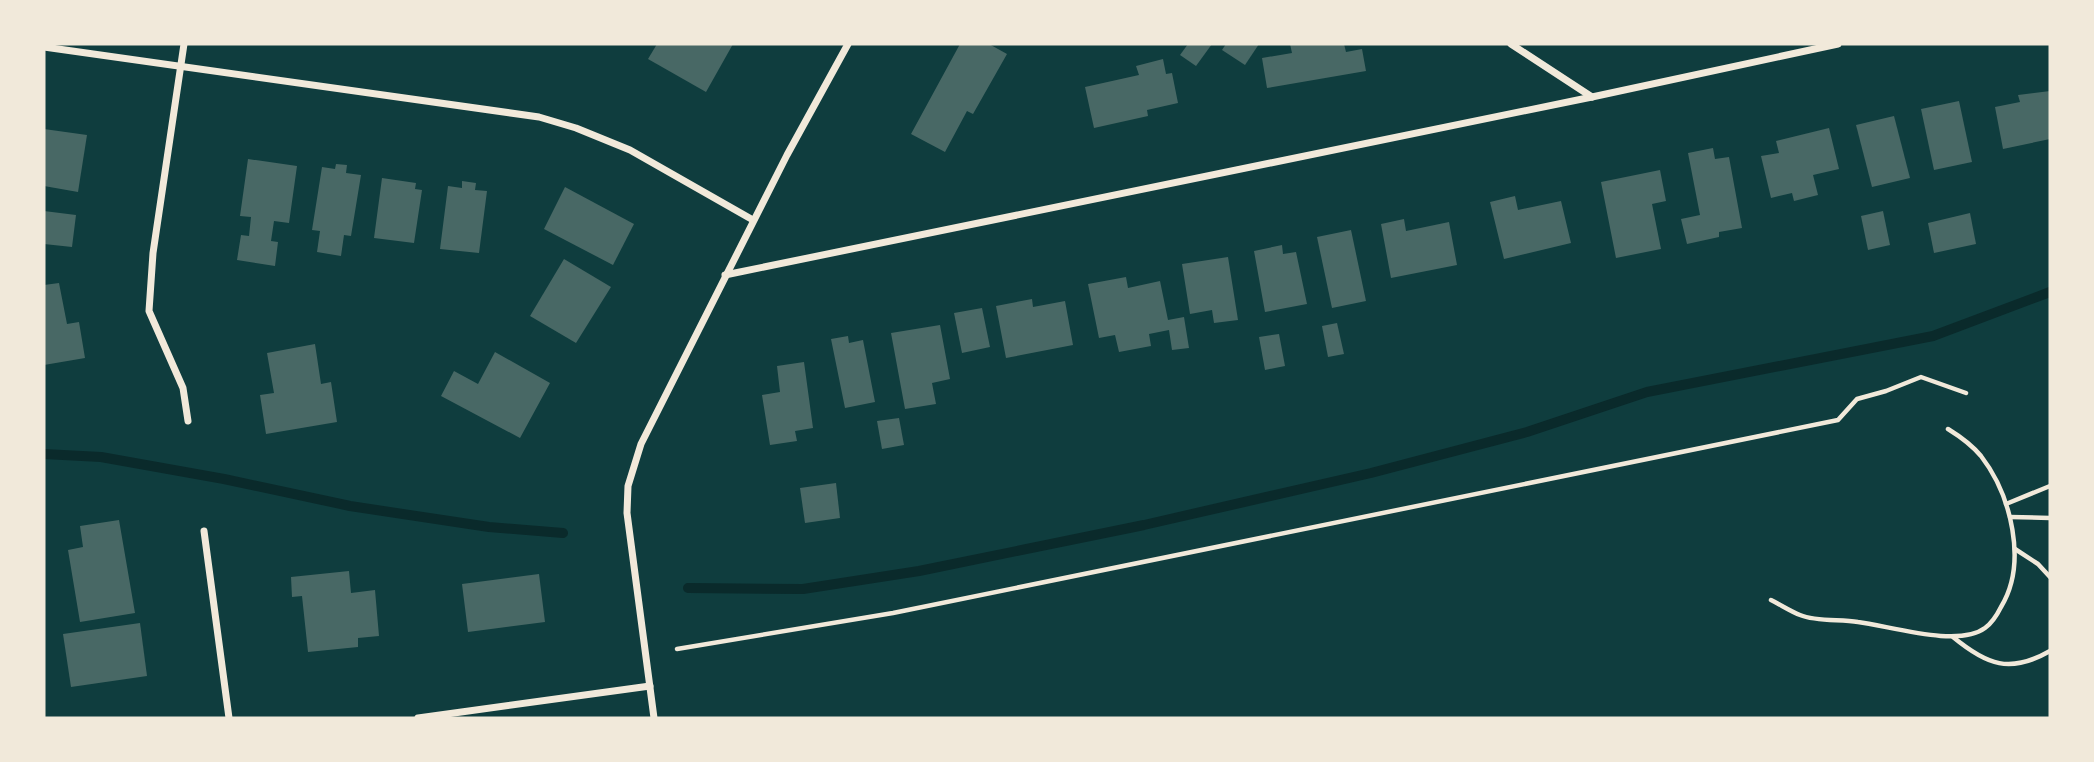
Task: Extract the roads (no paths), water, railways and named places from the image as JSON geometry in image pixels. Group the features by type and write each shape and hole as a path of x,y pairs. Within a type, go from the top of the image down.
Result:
{"street":[{"path":"184,44 153,253 149,312 183,388 188,421"},
{"path":"654,718 627,513 628,486 640,444 753,220 848,44"},
{"path":"1511,44 1592,97"},
{"path":"725,275 1838,44"},
{"path":"44,47 539,117 576,128 630,150 753,220"},
{"path":"204,531 229,718"},
{"path":"418,718 650,686"}],"waterway":[{"path":"688,588 803,589 919,571 1144,525 1371,473 1527,432 1647,392 1933,336 2050,292"},
{"path":"44,454 101,457 224,479 350,506 489,527 563,533"}]}
